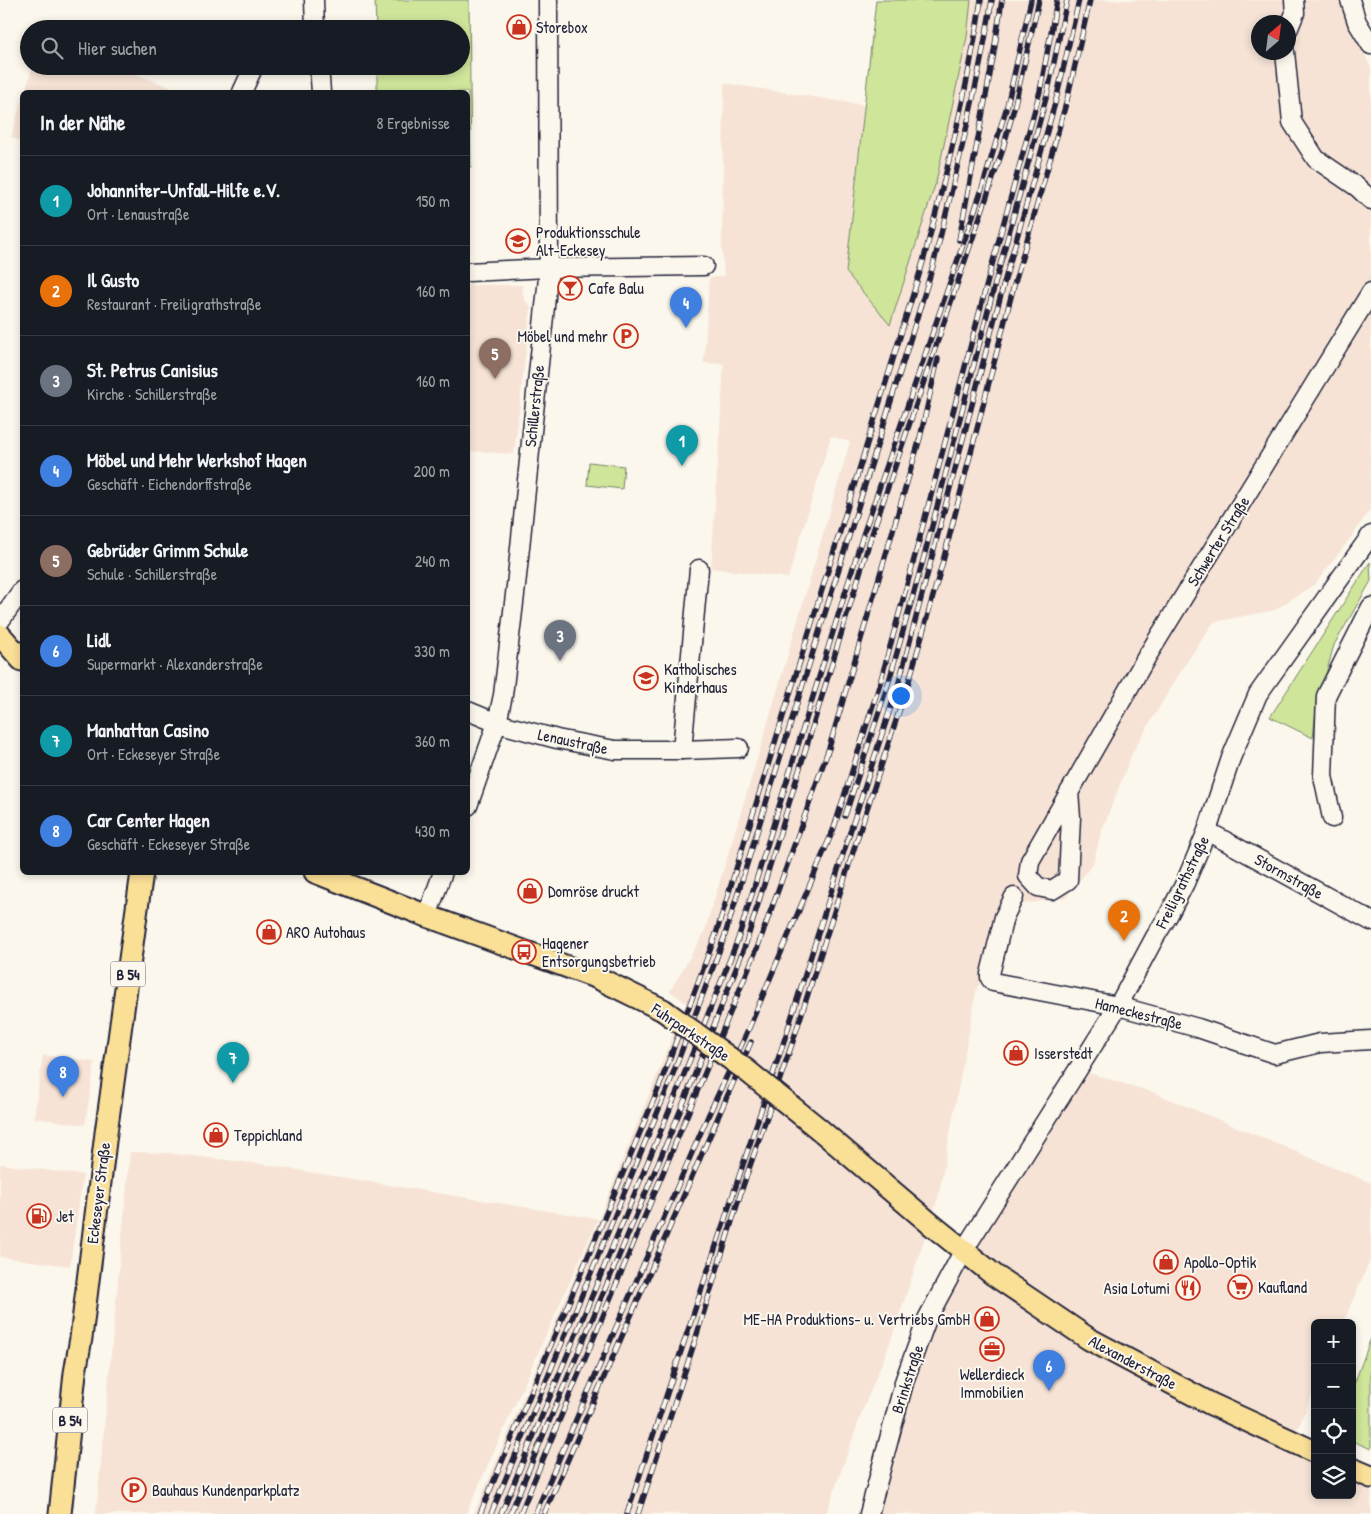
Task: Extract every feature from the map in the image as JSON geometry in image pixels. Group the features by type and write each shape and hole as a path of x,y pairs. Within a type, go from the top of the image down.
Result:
{"main road":[{"path":"0,631 20,639"},
{"path":"0,635 20,658"},
{"name":"Eckeseyer Straße","path":"60,1514 74,1382 142,875"},
{"name":"Fuhrparkstraße","path":"323,875 427,916 598,978 663,1010 760,1081 932,1226 964,1250"},
{"name":"Alexanderstraße","path":"964,1250 994,1275 1089,1339 1211,1404 1311,1450"},
{"path":"1356,1470 1371,1477"}],"street":[{"path":"314,0 315,20"},
{"name":"Schillerstraße","path":"470,800 497,723 503,696 511,636 549,268 548,0"},
{"path":"1294,0 1294,15"},
{"path":"1350,0 1357,22 1371,45"},
{"path":"1286,60 1292,122 1316,159 1371,200"},
{"path":"243,90 250,75"},
{"path":"320,75 321,90"},
{"path":"470,272 549,268 704,266"},
{"name":"Schwerter Straße","path":"1069,792 1071,817 1068,880 1052,890 1038,887 1028,876 1030,861 1069,792 1146,658 1371,292"},
{"name":"Freiligrathstraße","path":"964,1250 1118,1006 1186,883 1207,831 1231,758 1258,694 1368,544"},
{"path":"682,750 699,569"},
{"path":"0,621 20,593"},
{"path":"1332,818 1323,776 1326,696 1371,607"},
{"name":"Lenaustraße","path":"470,712 497,723 557,739 615,750 739,748"},
{"name":"Stormstraße","path":"1207,831 1371,921"},
{"path":"427,916 442,875"},
{"name":"Hameckestraße","path":"1014,897 1004,917 990,974 993,982 1118,1006 1198,1028 1275,1054 1320,1043 1371,1040"},
{"name":"Brinkstraße","path":"868,1514 905,1379 927,1319 964,1250"}],"shaded area":[{"path":"971,0 1339,0 1371,68 1371,508 1315,584 1275,610 1214,622 1184,666 1133,751 1101,833 1093,864 1065,898 1009,906 990,974 977,987 938,1198 890,1343 862,1412 826,1514 474,1514 594,1231 686,1003 670,991 704,933 850,442 831,436 788,578 711,568 724,364 704,363 709,278 724,276 722,251 724,83 864,105 846,272 967,37"},
{"path":"30,75 139,75 178,90 26,90"},
{"path":"20,106 20,141 11,137"},
{"path":"470,285 522,285 524,299 531,307 514,454 470,451"},
{"path":"43,1055 95,1062 85,1125 34,1118"},
{"path":"1079,1070 1152,1092 1371,1183 1371,1258 1345,1319 1311,1319 1311,1397 1292,1442 1311,1450 1311,1499 1356,1499 1356,1471 1371,1477 1371,1514 869,1514 915,1352"},
{"path":"130,1152 167,1153 260,1164 598,1219 466,1514 96,1514"},
{"name":"Jet","path":"0,1164 83,1175 70,1266 0,1257"}],"green space":[{"path":"375,0 469,0 469,20 376,20"},
{"path":"876,0 971,0 967,37 936,182 890,325 846,272"},
{"path":"377,75 470,75 471,167 470,90 377,90"},
{"path":"589,462 624,466 622,489 587,485"},
{"path":"1370,562 1371,581 1334,645 1316,710 1313,738 1270,717"},
{"path":"1371,1338 1371,1449 1356,1443 1356,1379"}],"railway":[{"path":"480,1514 659,1087 716,934 923,262 963,99 981,0"},
{"path":"491,1514 668,1087 724,938 933,266 973,101 992,0"},
{"path":"959,240 1002,0"},
{"path":"501,1514 677,1092 738,939 863,535 980,195 1007,106 1031,0"},
{"path":"510,1514 686,1097 746,943 871,537 1002,152 1039,0"},
{"path":"535,1514 708,1116 746,1035 834,828 880,683 916,552 1040,91 1057,0"},
{"path":"845,816 889,681 925,553 997,276 1048,91 1067,0"},
{"path":"627,1514 785,1038 899,682 1004,283 1057,96 1079,0"},
{"path":"638,1514 743,1186 793,1041 909,681 943,561 1013,289 1067,100 1090,0"},
{"path":"520,1514 758,946 829,748 920,438 938,359"},
{"path":"544,1514 751,1042"}],"place":[{"name":"Storebox","path":"519,27"},
{"name":"Produktionsschule Alt-Eckesey","path":"518,241"},
{"name":"Cafe Balu","path":"570,288"},
{"name":"Möbel und Mehr Werkshof Hagen","path":"686,328"},
{"name":"Möbel und mehr","path":"626,336"},
{"name":"Gebrüder Grimm Schule","path":"495,379"},
{"name":"Johanniter-Unfall-Hilfe e.V.","path":"682,466"},
{"name":"St. Petrus Canisius","path":"560,661"},
{"name":"Katholisches Kinderhaus","path":"646,678"},
{"name":"Domröse druckt","path":"530,891"},
{"name":"ARO Autohaus","path":"269,932"},
{"name":"Il Gusto","path":"1124,941"},
{"name":"Hagener Entsorgungsbetrieb","path":"524,952"},
{"name":"Isserstedt","path":"1016,1053"},
{"name":"Manhattan Casino","path":"233,1083"},
{"name":"Car Center Hagen","path":"63,1097"},
{"name":"Teppichland","path":"216,1135"},
{"name":"Jet","path":"39,1216"},
{"name":"Apollo-Optik","path":"1166,1262"},
{"name":"Kaufland","path":"1240,1287"},
{"name":"Asia Lotumi","path":"1188,1288"},
{"name":"ME-HA Produktions- u. Vertriebs GmbH","path":"987,1319"},
{"name":"Wellerdieck Immobilien","path":"992,1349"},
{"name":"Lidl","path":"1049,1391"},
{"name":"Bauhaus Kundenparkplatz","path":"134,1490"}]}
